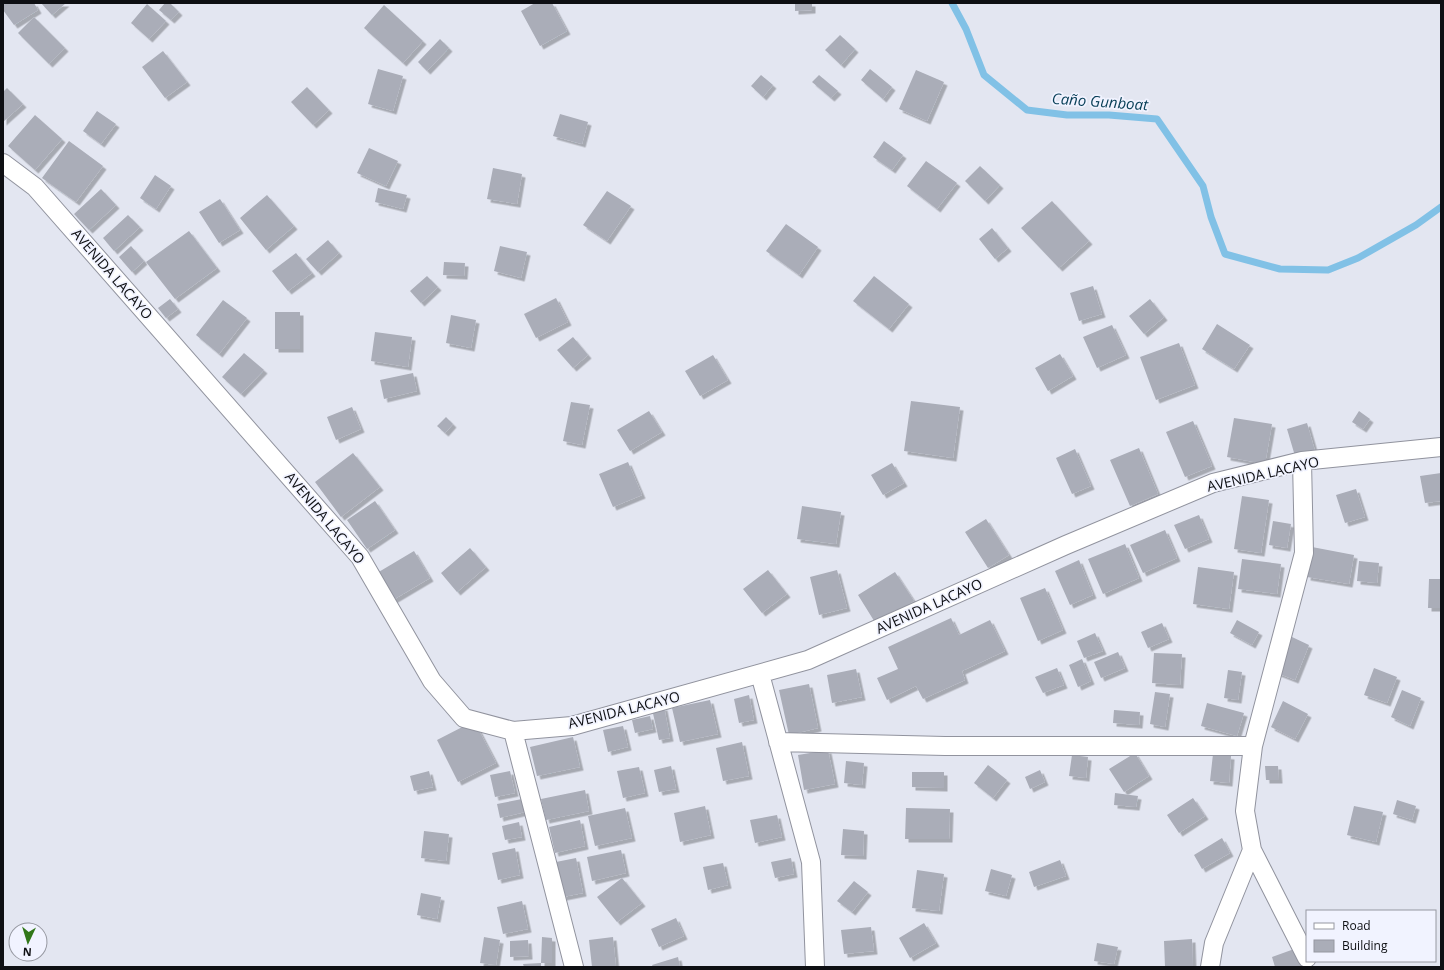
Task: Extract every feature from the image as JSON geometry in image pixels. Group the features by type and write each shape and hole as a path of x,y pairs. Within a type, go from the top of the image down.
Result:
{"street":[{"name":"AVENIDA LACAYO","path":"3,163 35,187 360,557 436,687 464,718 513,731 572,726 808,660 1066,545 1213,483 1302,461 1441,447"},
{"path":"1302,461 1304,553 1253,746 1245,811 1252,850 1306,956"},
{"path":"760,674 811,862 815,967"},
{"path":"513,731 574,967"},
{"path":"778,742 945,746 1253,746"},
{"path":"1210,967 1214,943 1252,850"}],"building":[{"path":"6,3 34,3 38,10 14,25 3,10 3,5"},
{"path":"41,3 66,3 52,15"},
{"path":"165,3 170,3 179,12 171,20 159,10"},
{"path":"535,3 552,3 567,31 540,46 521,11"},
{"path":"795,3 812,3 812,10 795,11"},
{"path":"147,4 166,21 149,39 131,23"},
{"path":"384,5 423,41 403,63 364,28"},
{"path":"34,17 65,48 49,64 18,33"},
{"path":"840,35 855,49 841,65 825,50"},
{"path":"440,39 449,48 427,71 418,62"},
{"path":"163,51 187,82 165,98 142,67"},
{"path":"378,69 403,76 393,111 368,104"},
{"path":"870,69 892,87 883,99 861,80"},
{"path":"916,70 944,82 927,121 899,109"},
{"path":"761,75 773,85 763,97 751,86"},
{"path":"819,75 838,91 831,98 812,82"},
{"path":"307,87 329,110 313,125 291,102"},
{"path":"7,88 23,104 3,122 3,92"},
{"path":"97,111 116,124 101,144 83,131"},
{"path":"560,114 588,122 582,144 553,136"},
{"path":"35,115 62,139 35,170 8,146"},
{"path":"69,141 103,166 76,202 42,178"},
{"path":"884,141 903,155 892,170 873,157"},
{"path":"369,148 398,161 386,186 357,173"},
{"path":"926,161 957,183 937,209 907,186"},
{"path":"980,166 1000,185 985,201 965,181"},
{"path":"493,168 522,174 517,204 487,199"},
{"path":"155,175 171,186 156,209 140,198"},
{"path":"378,188 407,195 403,209 375,202"},
{"path":"101,189 116,205 89,230 74,214"},
{"path":"607,191 631,206 607,241 583,225"},
{"path":"267,195 294,226 266,250 240,218"},
{"path":"220,199 240,230 219,243 199,212"},
{"path":"1052,201 1089,241 1059,268 1021,228"},
{"path":"128,215 140,227 114,251 103,238"},
{"path":"786,224 818,247 799,275 766,251"},
{"path":"992,228 1008,248 995,259 979,239"},
{"path":"189,231 217,268 175,299 146,262"},
{"path":"328,240 339,253 318,272 306,259"},
{"path":"131,246 144,261 132,272 119,257"},
{"path":"500,246 527,252 521,278 494,271"},
{"path":"296,253 312,273 288,291 272,271"},
{"path":"444,262 465,263 464,276 443,275"},
{"path":"427,276 438,287 421,303 410,291"},
{"path":"874,276 909,304 889,329 853,301"},
{"path":"1093,286 1102,314 1079,321 1070,293"},
{"path":"556,298 568,322 536,338 524,314"},
{"path":"170,299 178,309 166,318 158,308"},
{"path":"1150,299 1164,317 1144,334 1129,316"},
{"path":"223,300 247,318 219,354 196,335"},
{"path":"275,312 300,312 300,349 275,349"},
{"path":"451,315 476,320 471,348 446,343"},
{"path":"1217,324 1250,345 1234,369 1202,349"},
{"path":"1112,325 1126,355 1097,368 1083,337"},
{"path":"375,332 412,337 408,367 371,361"},
{"path":"573,337 588,355 573,368 557,350"},
{"path":"1179,343 1195,385 1156,400 1140,357"},
{"path":"244,353 264,370 241,394 222,377"},
{"path":"1060,354 1073,376 1048,391 1035,368"},
{"path":"713,355 728,380 700,396 685,371"},
{"path":"413,373 417,391 384,399 380,380"},
{"path":"911,401 960,407 953,458 904,451"},
{"path":"571,402 590,405 582,445 563,441"},
{"path":"352,407 361,429 336,440 327,417"},
{"path":"649,411 662,432 630,451 617,430"},
{"path":"1359,411 1370,419 1363,429 1352,422"},
{"path":"446,417 453,424 445,433 437,426"},
{"path":"1234,418 1272,424 1265,464 1227,457"},
{"path":"1193,421 1212,466 1185,477 1166,432"},
{"path":"1307,423 1315,451 1295,456 1287,429"},
{"path":"1139,448 1158,494 1130,506 1110,460"},
{"path":"1075,449 1091,486 1072,494 1056,458"},
{"path":"353,453 380,487 341,517 315,482"},
{"path":"628,462 642,495 613,507 599,474"},
{"path":"892,463 904,483 883,495 871,475"},
{"path":"1441,473 1441,501 1425,503 1420,476"},
{"path":"1356,489 1365,517 1345,523 1336,495"},
{"path":"1242,496 1269,500 1261,553 1234,549"},
{"path":"375,501 395,530 367,549 347,520"},
{"path":"802,506 841,512 836,544 797,539"},
{"path":"1199,515 1209,539 1185,549 1174,525"},
{"path":"986,519 1009,555 988,568 965,532"},
{"path":"1273,521 1291,524 1287,548 1269,545"},
{"path":"1165,530 1177,558 1143,573 1130,545"},
{"path":"1125,544 1139,578 1103,594 1088,559"},
{"path":"1312,547 1354,555 1349,584 1307,577"},
{"path":"470,548 486,567 457,592 441,573"},
{"path":"414,551 430,578 393,600 377,573"},
{"path":"1242,559 1281,564 1277,594 1238,589"},
{"path":"1079,560 1093,595 1070,605 1055,571"},
{"path":"1359,561 1379,563 1377,583 1357,581"},
{"path":"1198,567 1234,572 1229,609 1193,604"},
{"path":"768,570 787,594 762,613 743,589"},
{"path":"837,570 847,608 819,615 810,577"},
{"path":"895,572 914,601 876,624 858,595"},
{"path":"1429,579 1441,579 1441,608 1428,608"},
{"path":"1045,588 1063,630 1038,641 1020,598"},
{"path":"951,618 959,635 990,620 1005,651 962,671 965,680 923,699 916,686 887,700 877,678 898,669 888,647"},
{"path":"1237,620 1259,632 1252,645 1230,633"},
{"path":"1162,623 1169,639 1148,648 1141,632"},
{"path":"1095,633 1103,651 1084,658 1077,641"},
{"path":"1292,637 1309,645 1295,680 1277,673"},
{"path":"1118,652 1125,668 1101,678 1094,662"},
{"path":"1154,653 1182,654 1180,685 1152,683"},
{"path":"1082,659 1091,681 1078,687 1069,665"},
{"path":"1057,668 1064,685 1043,693 1035,677"},
{"path":"1374,668 1397,677 1387,703 1364,695"},
{"path":"856,669 862,697 832,703 827,675"},
{"path":"1228,670 1242,672 1238,700 1224,698"},
{"path":"809,684 818,728 789,735 779,690"},
{"path":"1402,690 1421,698 1410,726 1391,717"},
{"path":"1155,692 1170,694 1165,727 1150,724"},
{"path":"749,695 754,720 739,723 734,699"},
{"path":"710,700 718,734 680,742 672,708"},
{"path":"1283,701 1308,714 1295,739 1271,727"},
{"path":"1207,703 1244,713 1237,736 1201,726"},
{"path":"664,707 670,738 659,740 652,709"},
{"path":"1114,710 1140,712 1139,725 1113,723"},
{"path":"650,716 653,729 635,733 632,720"},
{"path":"474,721 496,763 458,782 437,740"},
{"path":"623,726 628,747 608,752 603,730"},
{"path":"573,737 580,767 537,776 530,747"},
{"path":"742,742 749,776 723,781 716,748"},
{"path":"828,750 835,784 804,790 798,755"},
{"path":"1135,753 1149,776 1124,792 1109,769"},
{"path":"1213,754 1231,756 1229,783 1210,781"},
{"path":"1072,755 1088,757 1086,778 1069,776"},
{"path":"846,761 864,763 862,785 844,783"},
{"path":"988,765 1007,780 993,798 974,783"},
{"path":"671,766 676,789 659,792 654,770"},
{"path":"1265,766 1278,766 1279,780 1266,780"},
{"path":"639,767 645,793 623,798 617,771"},
{"path":"1040,770 1045,782 1030,789 1025,777"},
{"path":"429,771 433,787 414,791 410,776"},
{"path":"510,771 515,793 495,797 490,775"},
{"path":"912,772 944,772 944,788 912,787"},
{"path":"585,790 589,811 546,820 541,799"},
{"path":"1115,793 1138,796 1136,807 1114,805"},
{"path":"1193,798 1205,816 1179,833 1167,815"},
{"path":"522,799 525,812 500,818 497,804"},
{"path":"1397,800 1416,806 1412,820 1393,814"},
{"path":"705,806 711,835 680,842 674,813"},
{"path":"1354,806 1383,812 1376,842 1347,835"},
{"path":"625,808 632,838 595,846 588,816"},
{"path":"906,808 950,809 949,839 905,839"},
{"path":"777,815 782,837 755,843 750,820"},
{"path":"580,820 585,846 555,853 549,827"},
{"path":"519,822 522,837 505,840 502,826"},
{"path":"843,829 864,831 863,856 841,855"},
{"path":"424,831 449,834 446,861 421,858"},
{"path":"1222,838 1230,853 1202,869 1194,855"},
{"path":"515,848 520,875 498,880 492,853"},
{"path":"621,850 626,873 592,881 587,857"},
{"path":"576,858 583,893 563,897 556,862"},
{"path":"791,858 794,874 775,878 771,862"},
{"path":"1060,860 1066,876 1034,887 1029,872"},
{"path":"723,863 728,885 708,890 703,867"},
{"path":"991,869 1012,875 1006,896 985,891"},
{"path":"917,870 944,874 939,911 912,908"},
{"path":"622,878 642,903 617,922 597,897"},
{"path":"854,881 868,892 852,912 837,901"},
{"path":"421,893 441,897 437,919 417,915"},
{"path":"522,901 528,929 503,934 497,907"},
{"path":"676,918 684,936 659,947 651,929"},
{"path":"924,923 936,943 910,958 899,938"},
{"path":"871,927 874,951 844,954 841,930"},
{"path":"484,937 500,940 496,965 480,963"},
{"path":"542,937 552,938 552,963 541,963"},
{"path":"613,937 616,967 592,967 589,940"},
{"path":"1192,939 1193,967 1165,967 1164,941"},
{"path":"528,940 529,956 510,957 510,941"},
{"path":"1097,943 1118,947 1114,964 1094,961"},
{"path":"1297,948 1304,967 1275,967 1272,957"},
{"path":"678,957 680,967 653,967 652,965"},
{"path":"541,963 541,967 524,967 523,964"}],"waterway":[{"name":"Caño Gunboat","path":"952,3 966,29 984,75 1027,110 1067,115 1109,115 1157,119 1203,186 1211,217 1225,254 1280,269 1328,270 1358,258 1416,225 1441,207"}]}
